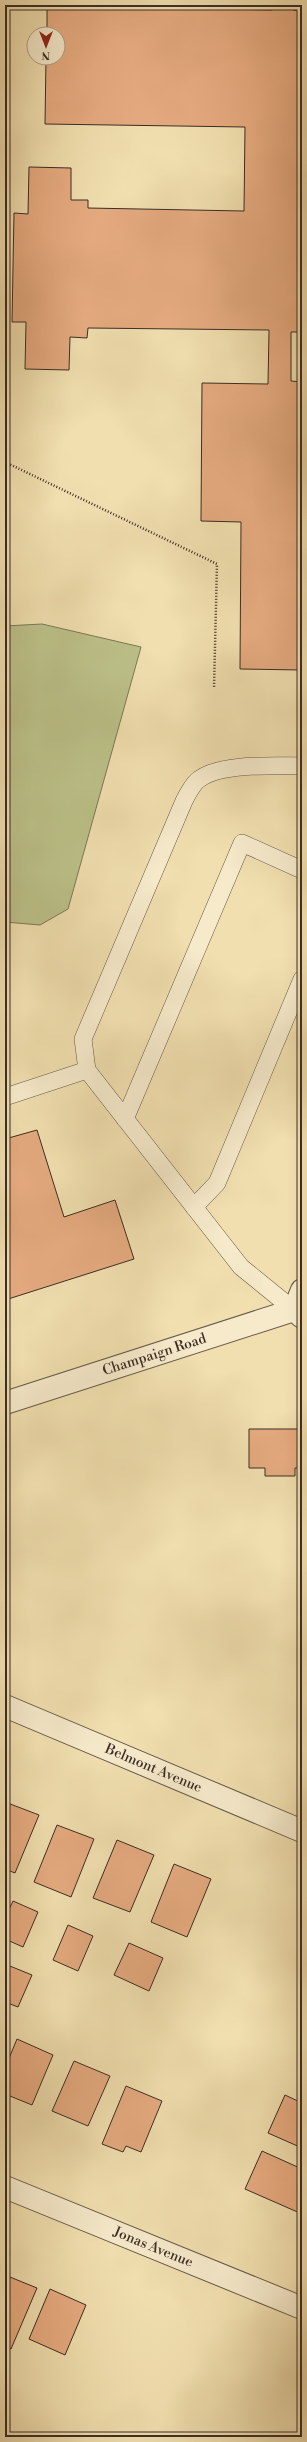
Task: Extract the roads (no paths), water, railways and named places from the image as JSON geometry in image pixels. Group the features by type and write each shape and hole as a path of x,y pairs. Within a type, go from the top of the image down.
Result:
{"street":[{"name":"Champaign Road","path":"5,1403 299,1306"},
{"name":"Belmont Avenue","path":"5,1706 302,1831"},
{"name":"Jonas Avenue","path":"5,2187 302,2308"}],"lane":[{"path":"299,1306 241,1267 87,1070 83,1039 184,801 196,782 218,770 252,766 302,766"},
{"path":"125,1119 242,843 302,870"},
{"path":"194,1207 217,1183 302,980"},
{"path":"5,1097 87,1070"}]}
